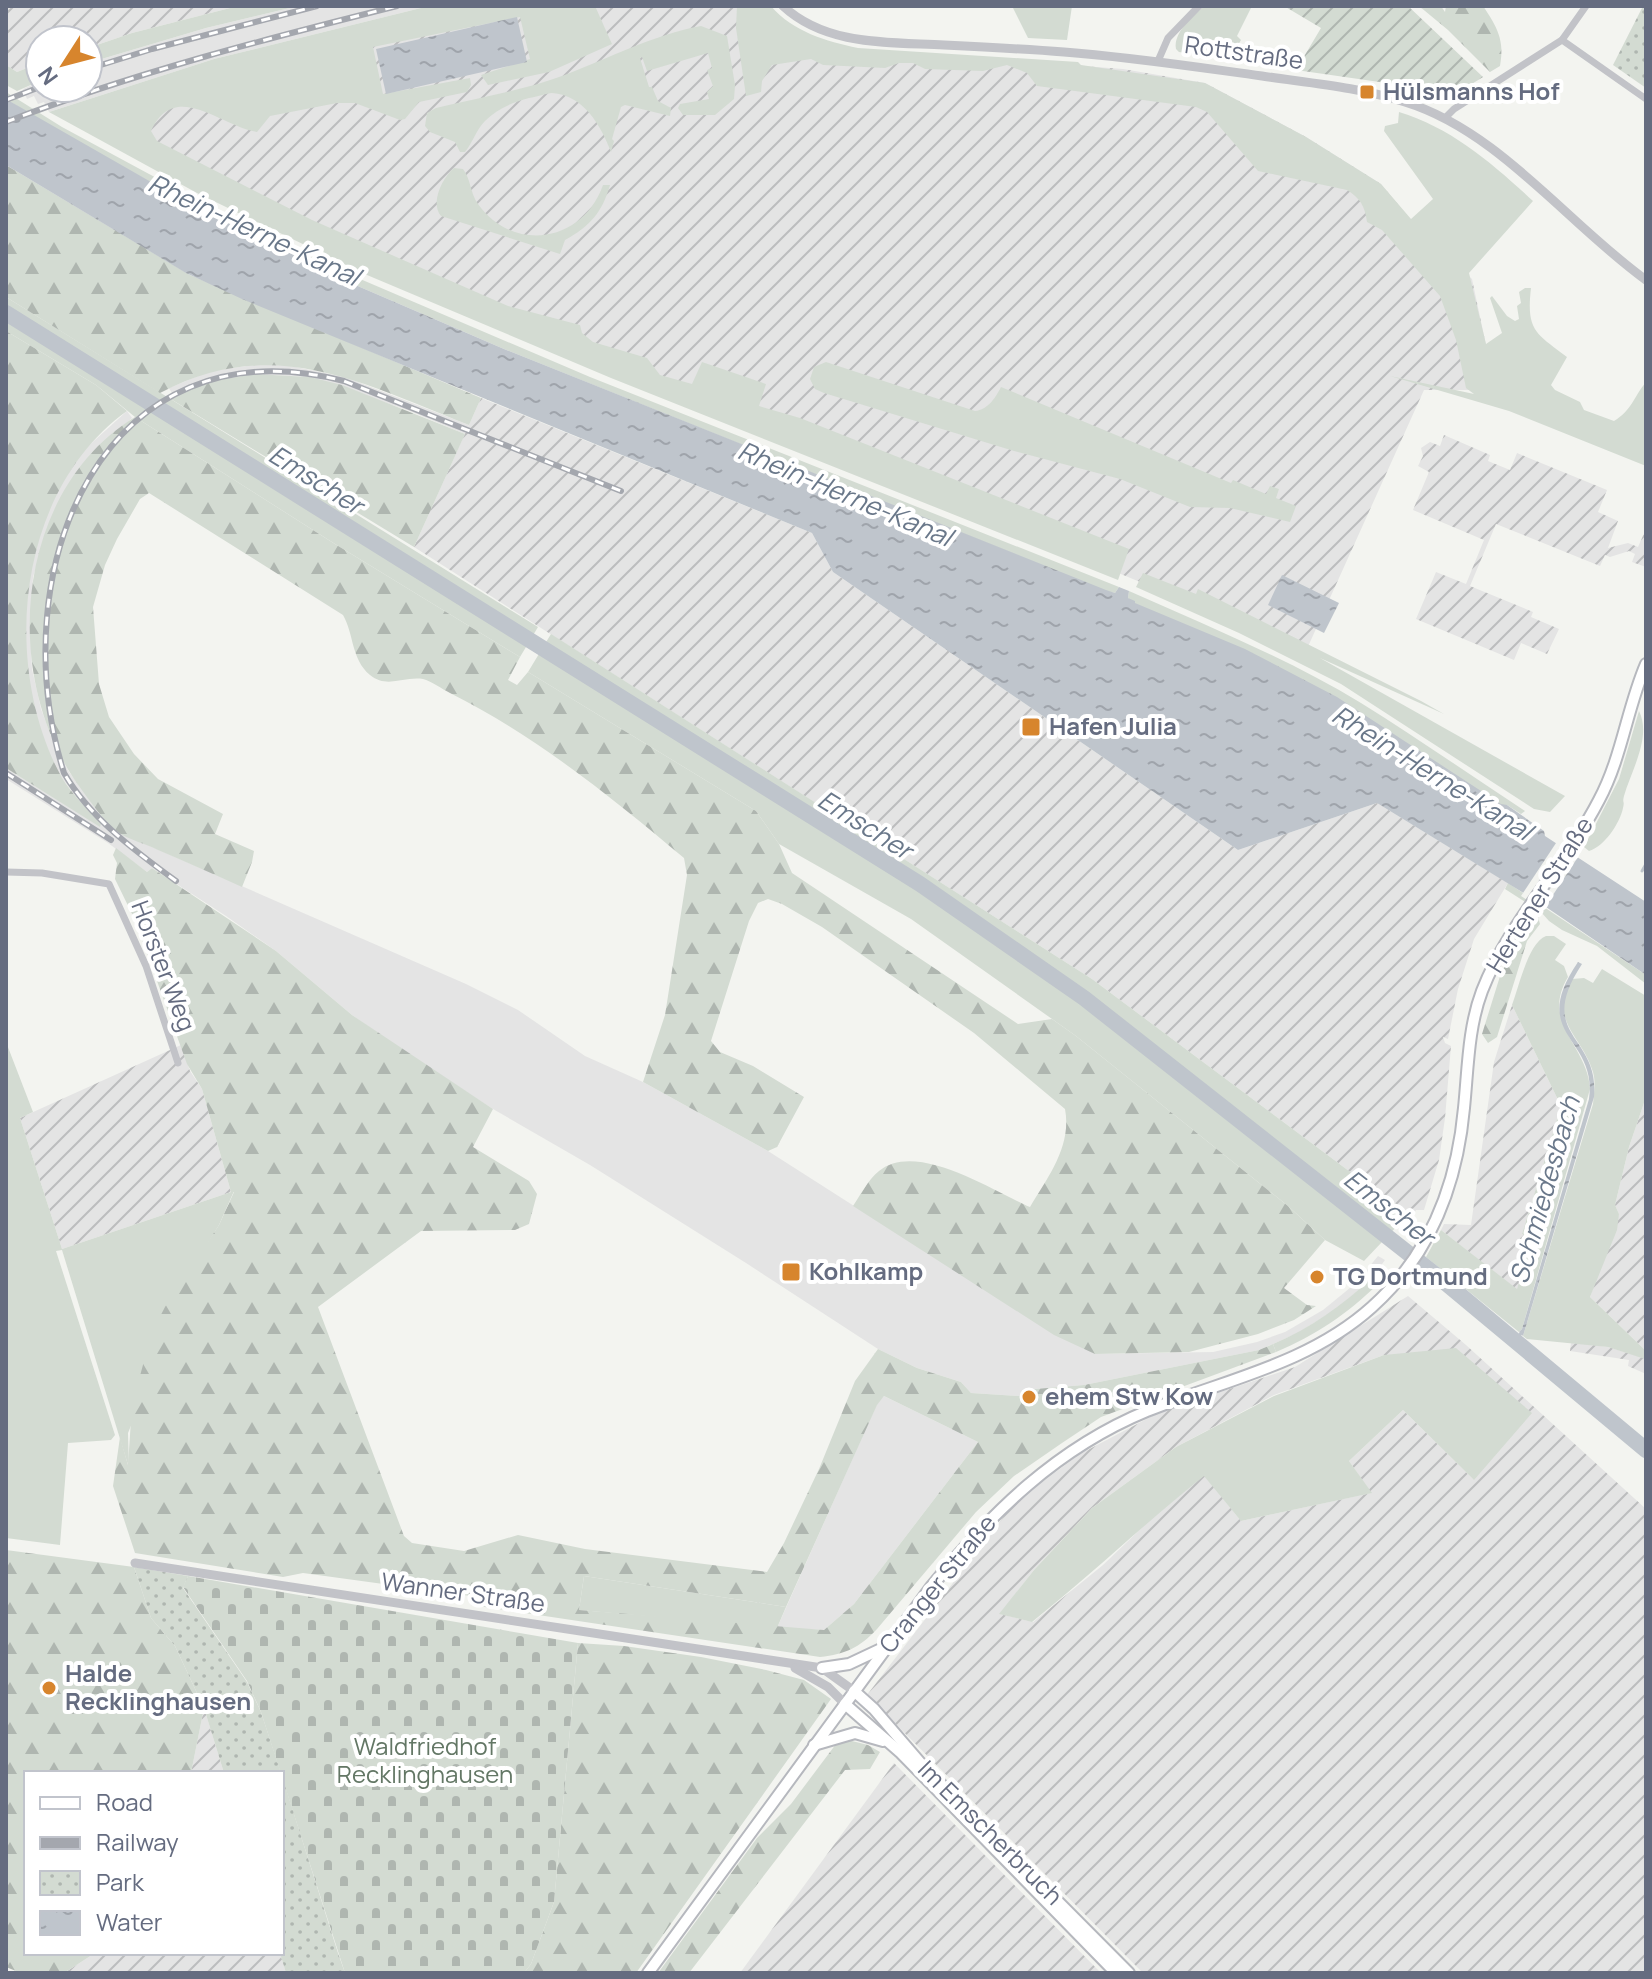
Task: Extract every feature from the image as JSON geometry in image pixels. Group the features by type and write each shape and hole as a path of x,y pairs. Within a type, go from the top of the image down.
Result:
{"main road":[{"name":"Hertener Straße","path":"1435,1225 1456,1164 1476,1009 1501,950 1575,840 1607,783 1646,664"},
{"name":"Cranger Straße","path":"648,1973 885,1647 970,1538 1013,1495 1077,1448 1144,1413 1323,1343 1372,1307 1403,1275 1435,1225"},
{"path":"822,1668 849,1664 885,1647"},
{"name":"Im Emscherbruch","path":"854,1691 892,1739 1129,1973"},
{"name":"Im Emscherbruch","path":"845,1704 892,1739"},
{"path":"814,1745 855,1733 892,1739"},
{"name":"Im Emscherbruch","path":"903,1750 1116,1973"}],"street":[{"name":"Rottstraße","path":"783,6 815,27 860,40 1065,52 1158,61 1367,92 1406,102 1445,118 1496,153 1595,240 1646,280"},
{"path":"1158,61 1168,38 1199,6"},
{"path":"1445,118 1454,109 1562,40 1586,6"},
{"path":"1562,40 1646,99"},
{"name":"Horster Weg","path":"6,872 42,873 109,884 146,966 178,1063"},
{"name":"Wanner Straße","path":"135,1563 822,1668 854,1691"},
{"name":"Wanner Straße","path":"785,1663 828,1687 845,1704"}],"shaded area":[{"path":"6,6 238,6 104,43 104,24 24,24 24,69 17,72 6,65"},
{"path":"298,6 429,6 214,59 104,94 104,58 206,28"},
{"path":"497,6 745,6 818,46 1123,69 1205,83 1306,137 1381,184 1411,220 1472,279 1486,345 1504,390 1424,390 1306,651 854,463 122,136 128,105"},
{"path":"45,104 74,104 49,112"},
{"path":"254,365 286,365 345,377 469,425 465,434 407,410 310,377 254,374 213,381 173,395 169,388 210,371"},
{"path":"481,398 812,533 833,572 1238,850 1377,803 1508,883 1474,939 1458,989 1448,1039 1443,1037 1445,1043 1451,1046 1445,1118 1439,1160 1424,1210 1416,1210 1406,1225 1396,1219 1401,1206 1389,1201 1092,979 414,547"},
{"path":"127,411 132,418 91,454 76,473 54,512 33,577 30,628 32,669 41,709 53,741 69,772 118,832 466,984 518,1010 585,1056 643,1082 768,1151 959,1273 1095,1354 1213,1352 1257,1342 1285,1332 1323,1310 1356,1283 1378,1256 1385,1260 1372,1278 1341,1306 1298,1333 1259,1350 1084,1385 1035,1389 1020,1396 971,1393 961,1382 917,1368 878,1349 746,1263 399,1048 352,1015 276,951 226,916 152,868 147,872 108,843 6,779 6,768 100,826 60,776 43,742 32,712 23,670 21,628 25,576 47,507 70,467 85,449"},
{"path":"1444,435 1490,455 1488,461 1510,470 1517,453 1607,490 1598,512 1618,521 1608,548 1628,543 1638,547 1646,529 1646,567 1632,562 1635,554 1629,551 1610,557 1605,555 1600,566 1496,524 1470,586 1533,612 1531,617 1559,629 1547,654 1521,643 1514,660 1416,619 1436,572 1466,584 1484,540 1413,510 1429,472 1418,466 1423,456 1421,448 1430,442 1440,446"},
{"path":"1512,1005 1561,1106 1522,1234 1532,1240 1517,1290 1441,1230 1444,1224 1471,1225 1494,1062"},
{"path":"181,1045 190,1071 202,1089 231,1192 62,1249 20,1118"},
{"path":"1646,1097 1646,1351 1590,1297 1619,1214 1615,1205 1629,1147"},
{"path":"1408,1296 1646,1509 1646,1973 1143,1973 867,1695 1015,1502 1080,1454 1158,1413 1295,1367","holes":["1384,1355 1474,1480 1403,1410 1349,1461 1371,1493 1241,1521 1204,1475 1152,1518 1103,1565 1033,1622 1000,1614 1034,1570 1092,1508 1176,1447 1274,1395"]},
{"path":"1571,1342 1646,1356 1646,1374 1628,1366 1629,1360 1570,1351"},
{"path":"884,1396 978,1442 854,1604 824,1630 777,1628 877,1404"},
{"path":"204,1708 223,1771 191,1771"},
{"path":"894,1763 1101,1973 740,1973"},
{"path":"92,1955 281,1955 286,1973 64,1973"}],"green space":[{"path":"238,6 298,6 206,28 104,58 104,43"},
{"path":"429,6 595,6 612,44 549,72 488,85 481,75 530,59 520,17 373,47 383,94 470,78 471,85 467,92 419,102 405,119 400,120 355,103 337,103 270,116 257,132 185,107 172,108 161,116 151,131 157,141 312,220 508,306 580,325 582,333 593,342 647,358 660,375 692,384 702,362 766,384 759,406 800,418 1129,549 1118,580 611,378 367,275 197,193 49,112 74,104 104,104 104,94 214,59"},
{"path":"737,6 771,6 800,29 858,48 1078,62 1081,65 1205,83 1306,137 1381,184 1411,219 1433,199 1384,131 1385,126 1398,123 1399,112 1437,127 1487,161 1533,201 1469,273 1486,344 1502,333 1490,298 1492,296 1507,316 1515,321 1519,319 1519,292 1531,288 1530,314 1536,330 1567,357 1551,385 1555,390 1580,402 1584,410 1614,421 1629,408 1646,382 1646,466 1509,411 1390,376 1474,394 1466,388 1456,340 1440,296 1382,230 1367,222 1359,199 1352,193 1258,171 1207,112 1196,107 1037,86 1027,73 1007,65 983,71 925,69 913,63 899,63 885,68 823,65 811,59 772,65 762,81 761,92 746,96 736,28"},
{"path":"1012,6 1072,6 1067,40 1028,38"},
{"path":"1204,6 1252,6 1237,36 1241,40 1229,60 1176,49 1181,31"},
{"path":"1284,6 1408,6 1483,77 1462,90 1449,92 1296,70 1321,28"},
{"path":"1419,6 1441,6 1445,12 1446,6 1483,6 1499,34 1500,66 1490,72"},
{"path":"1643,6 1646,6 1646,88 1613,65"},
{"path":"701,26 727,36 735,85 734,99 715,115 683,115 678,108 680,104 709,99 707,92 713,86 707,70 712,68 708,53 647,71 640,58 649,87 652,87 658,101 671,108 670,116 625,105 621,107 611,152 596,122 582,106 573,99 552,93 517,102 495,113 482,125 465,152 460,152 455,142 430,132 425,126 427,113 436,108 546,81 648,41"},
{"path":"6,65 17,72 24,69 24,88 17,91 6,85"},
{"path":"6,92 62,127 318,261 590,377 1119,587 1115,593 1106,591 504,349 360,287 193,206 6,99"},
{"path":"6,165 190,275 481,398 469,425 354,381 317,371 279,366 241,367 202,375 160,393 6,297"},
{"path":"454,168 463,169 475,200 493,220 510,230 528,235 546,235 564,229 580,219 603,185 610,185 599,211 588,224 565,240 560,254 441,216 437,198 445,178"},
{"path":"6,297 538,627 520,657 335,544 135,417 96,385 6,331"},
{"path":"6,331 96,385 127,411 90,445 62,486 42,532 30,581 26,633 31,684 42,733 62,778 101,824 100,827 6,768"},
{"path":"826,362 975,411 988,406 1001,387 1231,483 1233,480 1266,494 1270,486 1279,489 1276,498 1296,506 1290,522 1230,508 1190,507 1120,479 1014,451 824,393 815,389 810,379 814,367"},
{"path":"254,374 310,377 342,385 465,434 414,547 169,398 213,381"},
{"path":"135,417 520,657 508,680 517,685 528,672 756,811 779,844 792,873 1018,1024 1052,1019 1076,1036 1288,1206 1325,1240 1284,1288 1307,1305 1316,1306 1294,1320 1258,1334 1189,1352 1095,1354 1054,1335 853,1206 879,1171 895,1163 913,1161 954,1171 1030,1207 1062,1148 1065,1109 974,1033 822,927 768,899 758,903 749,921 711,1041 720,1052 753,1066 804,1097 777,1147 768,1151 643,1082 665,1015 687,875 684,858 572,769 513,728 423,679 389,682 370,675 359,662 343,615 149,493 140,499 117,539 105,565 93,607 99,684 109,717 134,754 158,779 223,814 215,834 254,851 242,887 119,833 79,786 54,742 37,693 30,641 32,588 43,538 64,491 95,450"},
{"path":"1143,573 1196,594 1198,589 1421,701 1444,714 1320,658 1565,796 1550,812 1534,809 1341,684 1239,633 1136,587"},
{"path":"1129,591 1246,643 1333,687 1525,811 1521,814 1507,805 1501,805 1134,603 1128,598"},
{"path":"551,634 1092,979 1389,1201 1401,1206 1397,1219 1399,1224 1364,1261 1325,1240 1288,1206 1076,1036 911,919 779,844 756,811 528,672"},
{"path":"1639,711 1642,743 1624,796 1624,806 1606,840 1589,851 1584,847 1619,779"},
{"path":"116,848 147,872 152,868 276,951 352,1015 493,1109 473,1147 529,1181 537,1194 529,1224 515,1230 421,1231 318,1307 404,1536 412,1543 464,1551 518,1535 585,1549 767,1572 819,1469 855,1381 878,1349 917,1368 961,1382 971,1393 1020,1396 1035,1389 1084,1385 1259,1350 1273,1344 1276,1352 1101,1417 1062,1443 1014,1476 976,1512 870,1636 852,1649 829,1656 471,1605 471,1596 303,1573 283,1577 135,1553 113,1486 120,1437 128,1465 132,1405 152,1332 219,1225 234,1192 231,1192 202,1089 187,1064 135,920 115,879 117,863 113,855","holes":["884,1396 978,1442 854,1604 824,1630 579,1610 584,1576 786,1607 877,1405"]},
{"path":"1508,883 1646,975 1646,984 1597,946 1562,930 1505,889"},
{"path":"1538,917 1540,924 1527,941 1497,1037 1488,1043 1482,1034 1501,973 1528,926 1531,928"},
{"path":"1546,936 1554,936 1566,944 1555,960 1564,966 1568,977 1559,1008 1562,1021 1582,1060 1590,1089 1519,1332 1426,1257 1441,1230 1517,1289 1532,1240 1522,1234 1561,1106 1512,1005 1529,956"},
{"path":"1602,969 1646,996 1646,1097 1629,1147 1615,1205 1619,1214 1617,1230 1590,1297 1646,1351 1645,1359 1608,1347 1527,1339 1523,1336 1593,1104 1593,1072 1565,1017 1565,993 1572,979 1584,978 1593,983"},
{"path":"6,1042 33,1112 20,1118 62,1249 234,1191 219,1225 198,1259 128,1433 129,1468 62,1250 56,1251 115,1435 111,1440 68,1443 60,1545 6,1538"},
{"path":"1372,1278 1378,1284 1355,1305 1318,1331 1276,1352 1273,1344 1325,1316"},
{"path":"1456,1348 1532,1413 1474,1480 1403,1410 1349,1461 1372,1493 1241,1521 1204,1476 1032,1622 999,1614 1034,1570 1092,1508 1176,1447 1274,1396 1384,1355"},
{"path":"6,1550 134,1567 151,1618 175,1646 204,1708 191,1771 24,1771 24,1955 92,1955 64,1973 21,1973 6,1967"},
{"path":"134,1567 188,1576 183,1588 247,1682 261,1712 280,1771 223,1771 204,1708 175,1646 151,1618"},
{"name":"Waldfriedhof Recklinghausen","path":"188,1576 578,1643 554,1902 531,1964 524,1973 345,1973 284,1783 284,1771 280,1771 261,1712 247,1681 183,1587"},
{"path":"584,1576 786,1607 777,1628 579,1610"},
{"path":"578,1643 701,1657 766,1670 804,1680 831,1699 636,1973 524,1973 531,1964 554,1902"},
{"path":"848,1740 880,1752 870,1769 845,1770 689,1973 658,1973 757,1838 791,1804 836,1744"},
{"path":"284,1782 345,1973 286,1973 281,1955 284,1955"}],"water":[{"path":"517,17 527,62 386,94 376,49"},
{"name":"Rhein-Herne-Kanal","path":"6,99 193,206 360,287 504,349 1106,590 1115,593 1119,587 1129,591 1128,598 1135,603 1245,649 1337,697 1507,805 1544,831 1545,836 1646,902 1646,975 1543,905 1377,803 1238,850 833,572 812,533 242,299 186,273 6,165"},
{"path":"1282,575 1339,603 1324,633 1268,605"},
{"path":"1578,962 1582,964 1569,988 1564,1007 1566,1022 1588,1060 1594,1097 1523,1336 1519,1332 1589,1099 1589,1078 1584,1062 1561,1022 1559,1006 1564,987"}],"pier":[{"path":"1558,840 1580,854 1543,910 1521,896"}],"waterway":[{"name":"Emscher","path":"6,313 920,884 1084,998 1441,1279 1646,1450"},
{"name":"Schmiedesbach","path":"1642,871 1646,864"},
{"name":"Schmiedesbach","path":"1516,1340 1522,1332"}],"railway":[{"path":"104,64 317,6"},
{"path":"6,122 151,72 397,6"},
{"path":"6,100 24,93"},
{"path":"176,881 114,833 75,789 64,773 48,695 47,617 61,543 90,477 133,424 190,387 260,372 344,381 621,491"},
{"path":"6,773 111,840"}],"place":[{"name":"Hülsmanns Hof","path":"1367,92"},
{"name":"Hafen Julia","path":"1031,727"},
{"name":"Kohlkamp","path":"791,1272"},
{"name":"TG Dortmund","path":"1317,1277"},
{"name":"ehem Stw Kow","path":"1029,1397"},
{"name":"Halde Recklinghausen","path":"49,1688"}]}
